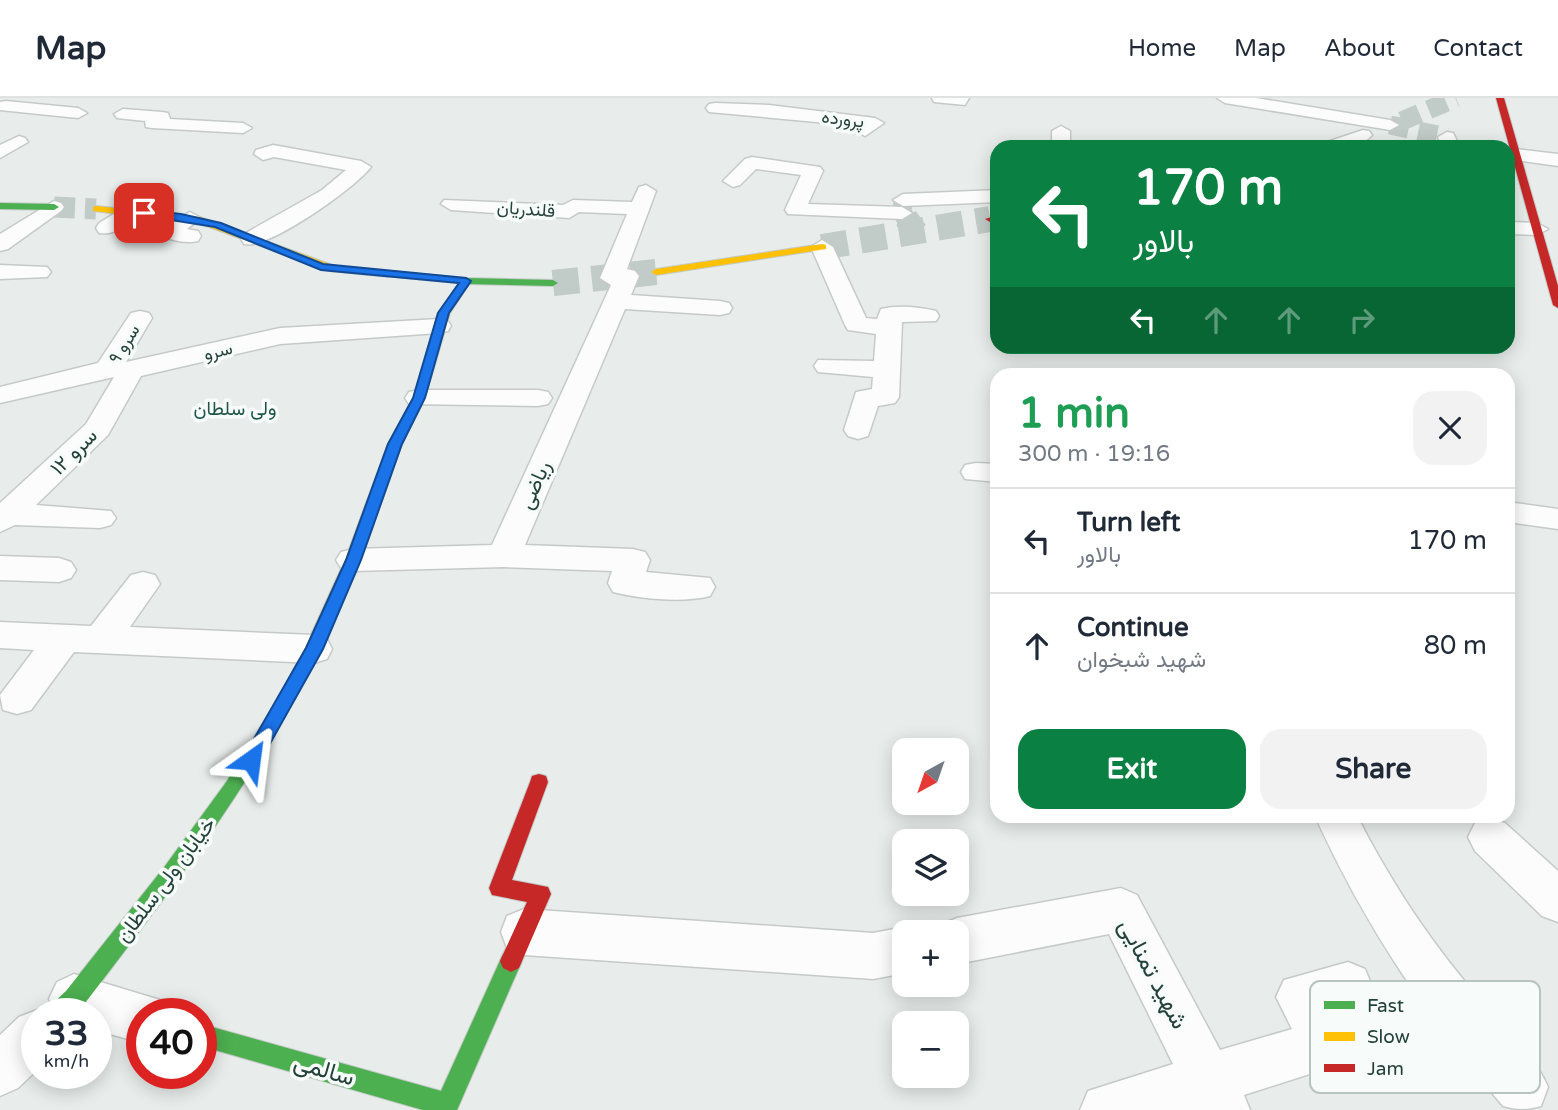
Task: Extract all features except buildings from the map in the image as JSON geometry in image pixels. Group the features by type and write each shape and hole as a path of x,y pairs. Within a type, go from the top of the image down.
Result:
{"street":[{"path":"36,109 59,98"},
{"path":"940,99 959,101 961,98"},
{"path":"1225,98 1277,102 1378,132 1353,140"},
{"path":"1500,98 1512,140"},
{"path":"186,104 152,123 243,128"},
{"name":"پرورده","path":"715,108 773,104 875,123 865,131"},
{"path":"6,106 78,113"},
{"path":"123,114 162,117"},
{"path":"0,152 19,142"},
{"path":"323,160 345,142"},
{"path":"252,239 329,194 361,167 273,151 263,154"},
{"path":"1515,151 1543,226 1558,305"},
{"path":"1516,155 1558,160"},
{"path":"733,181 752,163 813,171 795,210 902,207 990,197"},
{"name":"قلندریان","path":"451,204 569,212 572,206 643,200"},
{"name":"ریاضی","path":"504,556 628,282 643,200"},
{"path":"0,206 54,207"},
{"path":"0,244 54,207"},
{"path":"102,219 129,211 252,239 333,269 466,281 553,283"},
{"path":"1515,228 1543,226"},
{"path":"628,282 822,247 857,324 889,327"},
{"path":"0,272 39,272"},
{"name":"خیابان ولی سلطان","path":"73,998 195,843 230,793 314,649 354,560 395,444 419,398 439,326 450,301 466,281"},
{"path":"628,282 720,308"},
{"path":"858,430 866,397 885,397 890,313 927,316"},
{"name":"سرو ۹","path":"120,370 140,318"},
{"name":"سرو","path":"0,395 280,336 439,326"},
{"path":"827,366 888,370"},
{"name":"سرو ۱۲","path":"4,518 98,429 120,370"},
{"path":"419,398 538,398"},
{"path":"1515,513 1558,519"},
{"path":"4,518 100,518"},
{"path":"354,560 504,556 633,560 625,583 698,587"},
{"path":"0,568 59,570"},
{"path":"18,699 143,584"},
{"path":"0,635 314,649"},
{"path":"539,782 499,888 541,894 524,932 873,956 892,952"},
{"path":"1340,823 1377,896 1433,981"},
{"path":"1490,837 1558,901"},
{"name":"شهید تمنایی","path":"969,939 1121,910 1216,1096"},
{"name":"سالمی","path":"217,1040 447,1105 524,932"},
{"path":"1310,995 1301,997 1310,1012"},
{"path":"0,1070 21,1050"},
{"path":"1107,1110 1216,1096 1310,1053"}],"tunnel":[{"path":"1402,121 1456,98"},
{"path":"1390,125 1447,137"},
{"path":"903,200 902,213 907,220"},
{"path":"54,207 96,209"},
{"path":"906,218 916,232"},
{"path":"822,247 990,219 985,220"},
{"path":"553,283 656,272"}],"traffic: fast":[{"path":"0,206 54,207"},
{"path":"389,274 466,281 553,283"},
{"path":"75,998 172,873 234,787 263,742 313,648"},
{"path":"217,1040 447,1105 511,961"}],"traffic: slow":[{"path":"96,209 200,220 333,269 389,274"},
{"path":"656,272 822,247"},
{"path":"313,648 353,560 395,444 419,398 444,313 466,281"}],"traffic: jam":[{"path":"1500,98 1512,140"},
{"path":"1515,152 1558,305"},
{"path":"511,961 541,894 499,888 539,782"}],"district":[{"name":"ولی سلطان","path":"235,409"}],"route":[{"path":"144,213 181,216 218,225 321,267 377,275 466,281 444,313 419,398 395,444 354,560 294,688 251,760"}]}
